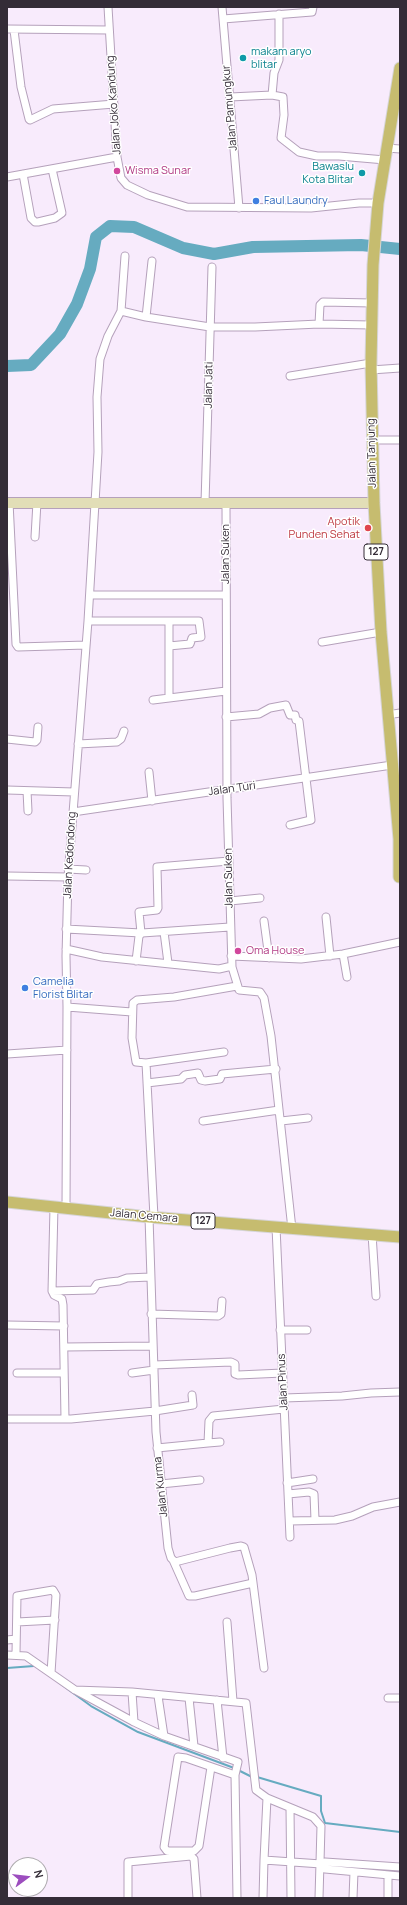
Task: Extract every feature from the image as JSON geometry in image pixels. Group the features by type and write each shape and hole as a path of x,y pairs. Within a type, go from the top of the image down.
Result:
{"main road":[{"name":"Jalan Tanjung","path":"400,68 378,203 373,265 371,366 374,503 381,632 388,716 395,769 400,840 400,879"},
{"path":"8,502 96,504 374,503"},
{"name":"Jalan Cemara","path":"7,1202 151,1217 400,1237"}],"street":[{"name":"Jalan Joko Kandung","path":"108,7 117,157 119,173 127,185 148,195 179,206 311,208 359,203 378,203"},
{"name":"Jalan Pamungkur","path":"222,7 239,208"},
{"path":"223,19 312,12 313,7"},
{"path":"272,95 274,73 278,60 279,14"},
{"path":"109,30 10,30 21,87 30,120 53,109 114,107"},
{"path":"230,98 272,95 283,98 284,115 281,138 298,152 316,156 385,160"},
{"path":"387,148 400,149"},
{"path":"7,177 117,157"},
{"path":"23,174 31,218 35,222 38,222 56,218 62,213 52,169"},
{"path":"125,256 121,311 146,317 210,327 319,324 372,325"},
{"path":"146,317 152,261"},
{"name":"Jalan Jati","path":"205,503 212,267"},
{"path":"319,324 321,302 372,303"},
{"name":"Jalan Kedondong","path":"66,1208 68,1007 66,929 68,869 96,504 100,360 108,336 121,311"},
{"path":"290,376 371,366 400,368"},
{"path":"372,440 400,440"},
{"path":"8,502 11,613 16,644 18,647 86,645"},
{"path":"35,537 37,502"},
{"name":"Jalan Suken","path":"226,504 226,717 230,928 232,969 237,986"},
{"path":"90,595 226,595"},
{"path":"88,621 199,621 202,635 192,638 190,644 169,646"},
{"path":"169,621 170,698"},
{"path":"322,642 381,632"},
{"path":"7,636 15,636"},
{"path":"153,700 226,691"},
{"path":"226,717 259,714 270,708 288,705 290,715 295,715 296,720 299,721 310,820 290,825"},
{"path":"388,716 400,713"},
{"path":"7,739 35,742 37,740 38,728"},
{"path":"78,744 117,742 121,739 124,731"},
{"name":"Jalan Turi","path":"72,812 305,778 395,769"},
{"path":"149,772 152,801"},
{"path":"7,790 74,792"},
{"path":"27,791 28,811"},
{"path":"136,961 140,934 139,912 156,910 158,908 157,867 229,861"},
{"path":"68,869 86,870"},
{"path":"7,876 68,877"},
{"path":"230,901 260,898"},
{"path":"326,917 330,956"},
{"path":"264,921 269,958"},
{"path":"66,929 140,934 230,928"},
{"path":"164,932 168,963"},
{"path":"231,956 301,959 343,954 400,942"},
{"path":"66,952 136,961 232,969"},
{"path":"343,954 347,977"},
{"path":"224,1052 138,1063 134,1058 133,1003 137,1000 174,997 237,986 242,991 256,990 263,996 272,1036 292,1229"},
{"path":"68,1007 132,1012"},
{"path":"7,1054 67,1050"},
{"name":"Jalan Kurma","path":"146,1063 151,1217 150,1277 155,1411 157,1448 167,1542 173,1560 189,1596 253,1583"},
{"path":"147,1083 181,1079 185,1075 198,1073 201,1080 204,1081 220,1079 222,1074 276,1069"},
{"path":"203,1121 279,1110"},
{"path":"281,1121 308,1118"},
{"path":"54,1207 52,1290 54,1295 62,1301 65,1347 65,1419"},
{"name":"Jalan Pinus","path":"276,1227 290,1537"},
{"path":"372,1234 376,1296"},
{"path":"52,1290 93,1290 97,1284 119,1281 127,1278 150,1277"},
{"path":"151,1314 218,1316 221,1314 222,1301"},
{"path":"7,1325 64,1326"},
{"path":"280,1330 307,1330"},
{"path":"65,1347 153,1346"},
{"path":"132,1373 154,1367 231,1362 235,1364 235,1374 238,1375 283,1373"},
{"path":"17,1373 64,1373"},
{"path":"284,1398 400,1392"},
{"path":"7,1420 65,1419 155,1411 193,1405 192,1395"},
{"path":"208,1443 209,1420 212,1416 284,1408"},
{"path":"157,1448 220,1442"},
{"path":"287,1483 313,1479"},
{"path":"161,1484 200,1480"},
{"path":"288,1494 309,1492 314,1494 316,1520"},
{"path":"290,1521 352,1516 373,1507 400,1502"},
{"path":"173,1560 179,1562 242,1546 244,1547 248,1557 253,1583 264,1668"},
{"path":"16,1654 18,1595 53,1590 56,1596 51,1672"},
{"path":"17,1622 55,1620"},
{"path":"227,1622 233,1701"},
{"path":"7,1640 16,1639"},
{"path":"7,1655 16,1654 26,1656 75,1690 134,1722 164,1736 223,1758 237,1769"},
{"path":"75,1690 132,1692 158,1696 246,1703 248,1706 254,1782 259,1793 267,1798 313,1817 321,1826 319,1898"},
{"path":"132,1692 134,1722"},
{"path":"158,1696 164,1736"},
{"path":"189,1698 194,1746"},
{"path":"388,1698 400,1698"},
{"path":"217,1700 223,1758"},
{"path":"211,1767 199,1846 194,1851 167,1851 164,1847 177,1759 179,1757 186,1758 211,1767 237,1769 252,1764"},
{"path":"237,1769 237,1898"},
{"path":"263,1898 267,1798"},
{"path":"290,1808 291,1898"},
{"path":"128,1898 128,1862 191,1856 194,1859 197,1898"},
{"path":"264,1860 400,1867"},
{"path":"321,1864 325,1869 400,1876"},
{"path":"366,1865 366,1873"},
{"path":"353,1898 354,1872"},
{"path":"388,1875 388,1898"}],"waterway":[{"path":"7,366 31,365 60,334 77,304 90,269 96,237 110,226 134,227 183,248 214,254 253,247 361,245 400,249"},
{"path":"7,1668 34,1666"},
{"path":"58,1682 91,1706 138,1732 234,1768"},
{"path":"238,1770 252,1777"},
{"path":"257,1777 321,1796 321,1811 325,1823 400,1832"}],"place":[{"name":"makam aryo blitar","path":"243,58"},
{"name":"Wisma Sunar","path":"117,171"},
{"name":"Bawaslu Kota Blitar","path":"362,173"},
{"name":"Faul Laundry","path":"256,201"},
{"name":"Apotik Punden Sehat","path":"368,528"},
{"name":"Oma House","path":"238,951"},
{"name":"Camelia Florist Blitar","path":"25,988"}]}
